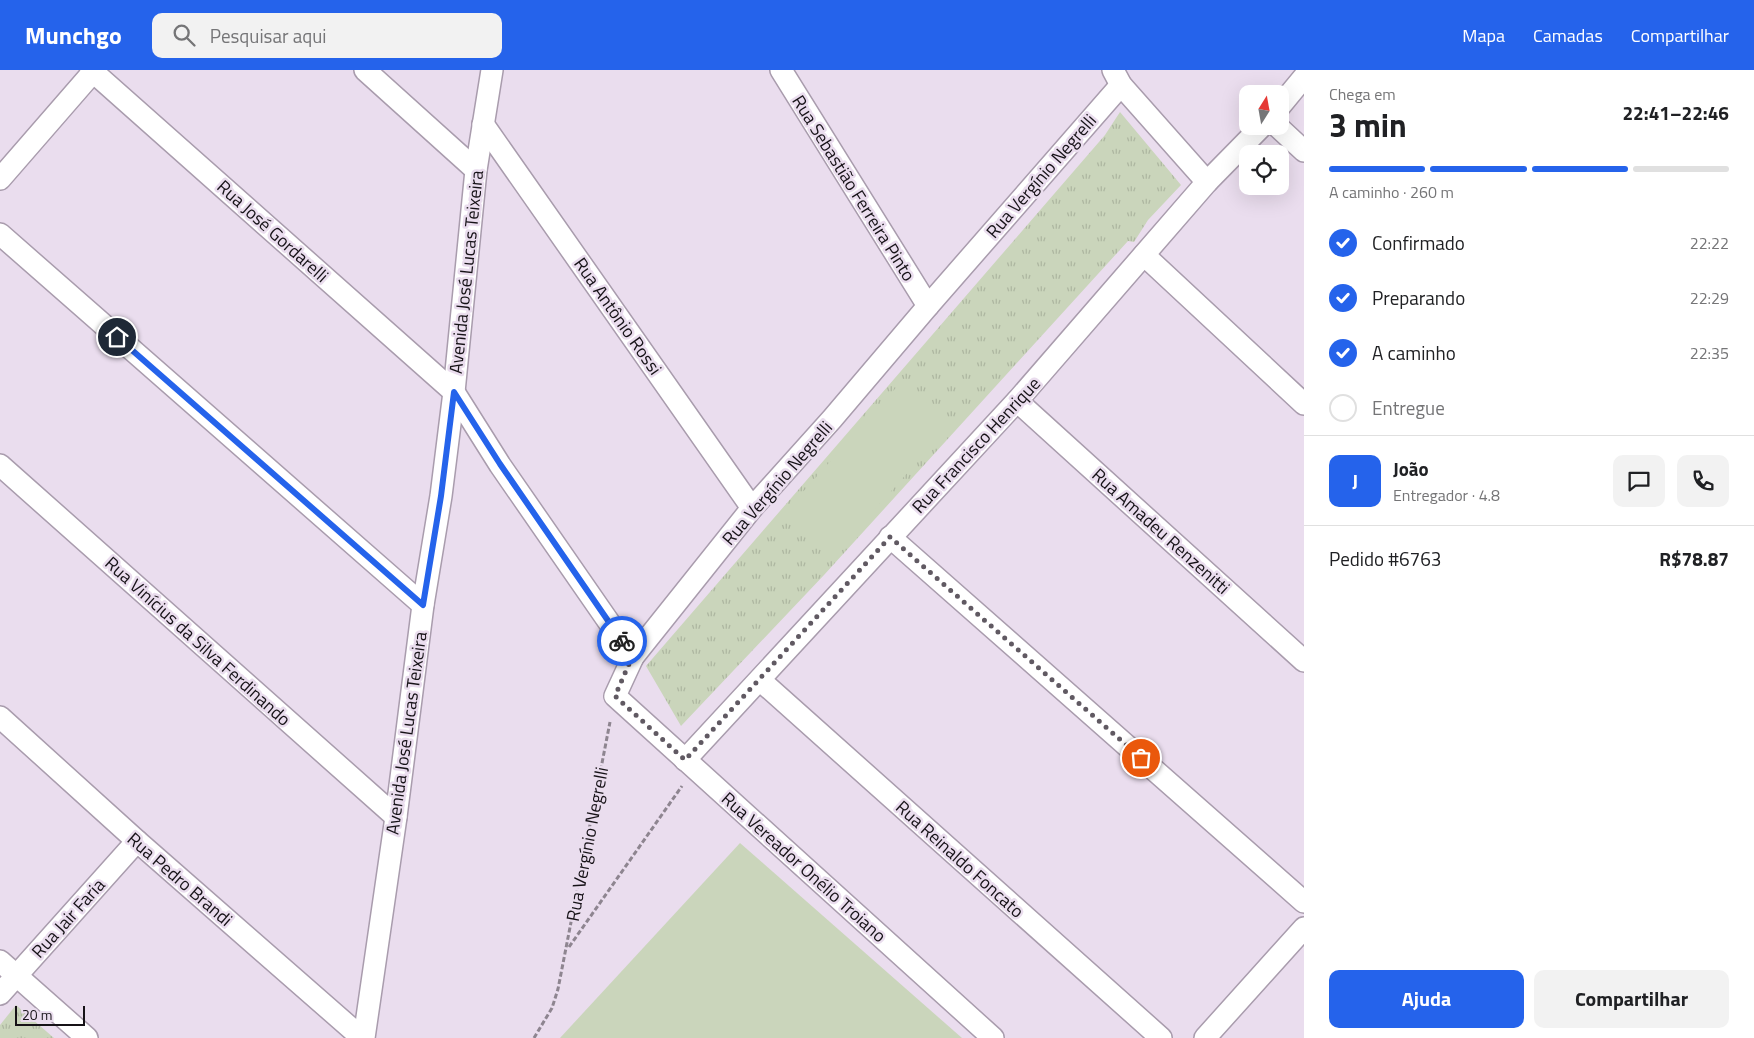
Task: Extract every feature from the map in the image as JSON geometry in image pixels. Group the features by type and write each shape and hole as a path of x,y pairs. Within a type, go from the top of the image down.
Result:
{"street":[{"path":"365,70 476,170"},
{"name":"Avenida José Lucas Teixeira","path":"363,1038 396,817 423,605 441,496 454,392 476,170 492,70"},
{"name":"Rua Sebastião Ferreira Pinto","path":"781,70 928,306"},
{"path":"0,179 92,71"},
{"name":"Rua José Gordarelli","path":"92,71 454,392"},
{"path":"1289,95 1304,76"},
{"path":"1117,77 1206,182"},
{"name":"Rua Vergínio Negrelli","path":"615,696 632,657 752,508 832,419 928,306 1117,77"},
{"name":"Rua Antônio Rossi","path":"484,124 752,508"},
{"name":"Rua Francisco Henrique","path":"690,764 760,680 1017,401 1206,182 1253,135"},
{"path":"1287,135 1304,151"},
{"path":"0,234 423,605"},
{"path":"1144,255 1304,404"},
{"path":"454,392 500,464 632,657"},
{"name":"Rua Amadeu Renzenitti","path":"1017,401 1304,661"},
{"name":"Rua Vinícius da Silva Ferdinando","path":"0,465 396,817"},
{"path":"890,537 1304,902"},
{"name":"Rua Reinaldo Foncato","path":"760,680 1161,1038"},
{"name":"Rua Vereador Onélio Troiano","path":"615,696 993,1038"},
{"name":"Rua Pedro Brandi","path":"0,717 137,841 363,1038"},
{"name":"Rua Jair Faria","path":"0,994 137,841"},
{"path":"1205,1038 1304,928"},
{"path":"0,961 87,1038"}],"path":[{"name":"Rua Vergínio Negrelli","path":"534,1038 552,1008 558,989 615,696"},
{"path":"567,950 690,764"}],"green space":[{"path":"1120,112 1181,185 1148,220 1134,242 1128,241 824,575 681,726 646,666 1105,135"},
{"path":"902,381 951,424 834,555 785,512"},
{"path":"740,843 962,1038 560,1038"},
{"path":"16,1005 54,1038 0,1038 0,1025"}],"way so far":[{"path":"622,641 632,657 615,696 685,760 890,537 1141,758"}],"route":[{"path":"117,337 423,605 441,496 454,392 500,464 622,641"}]}
